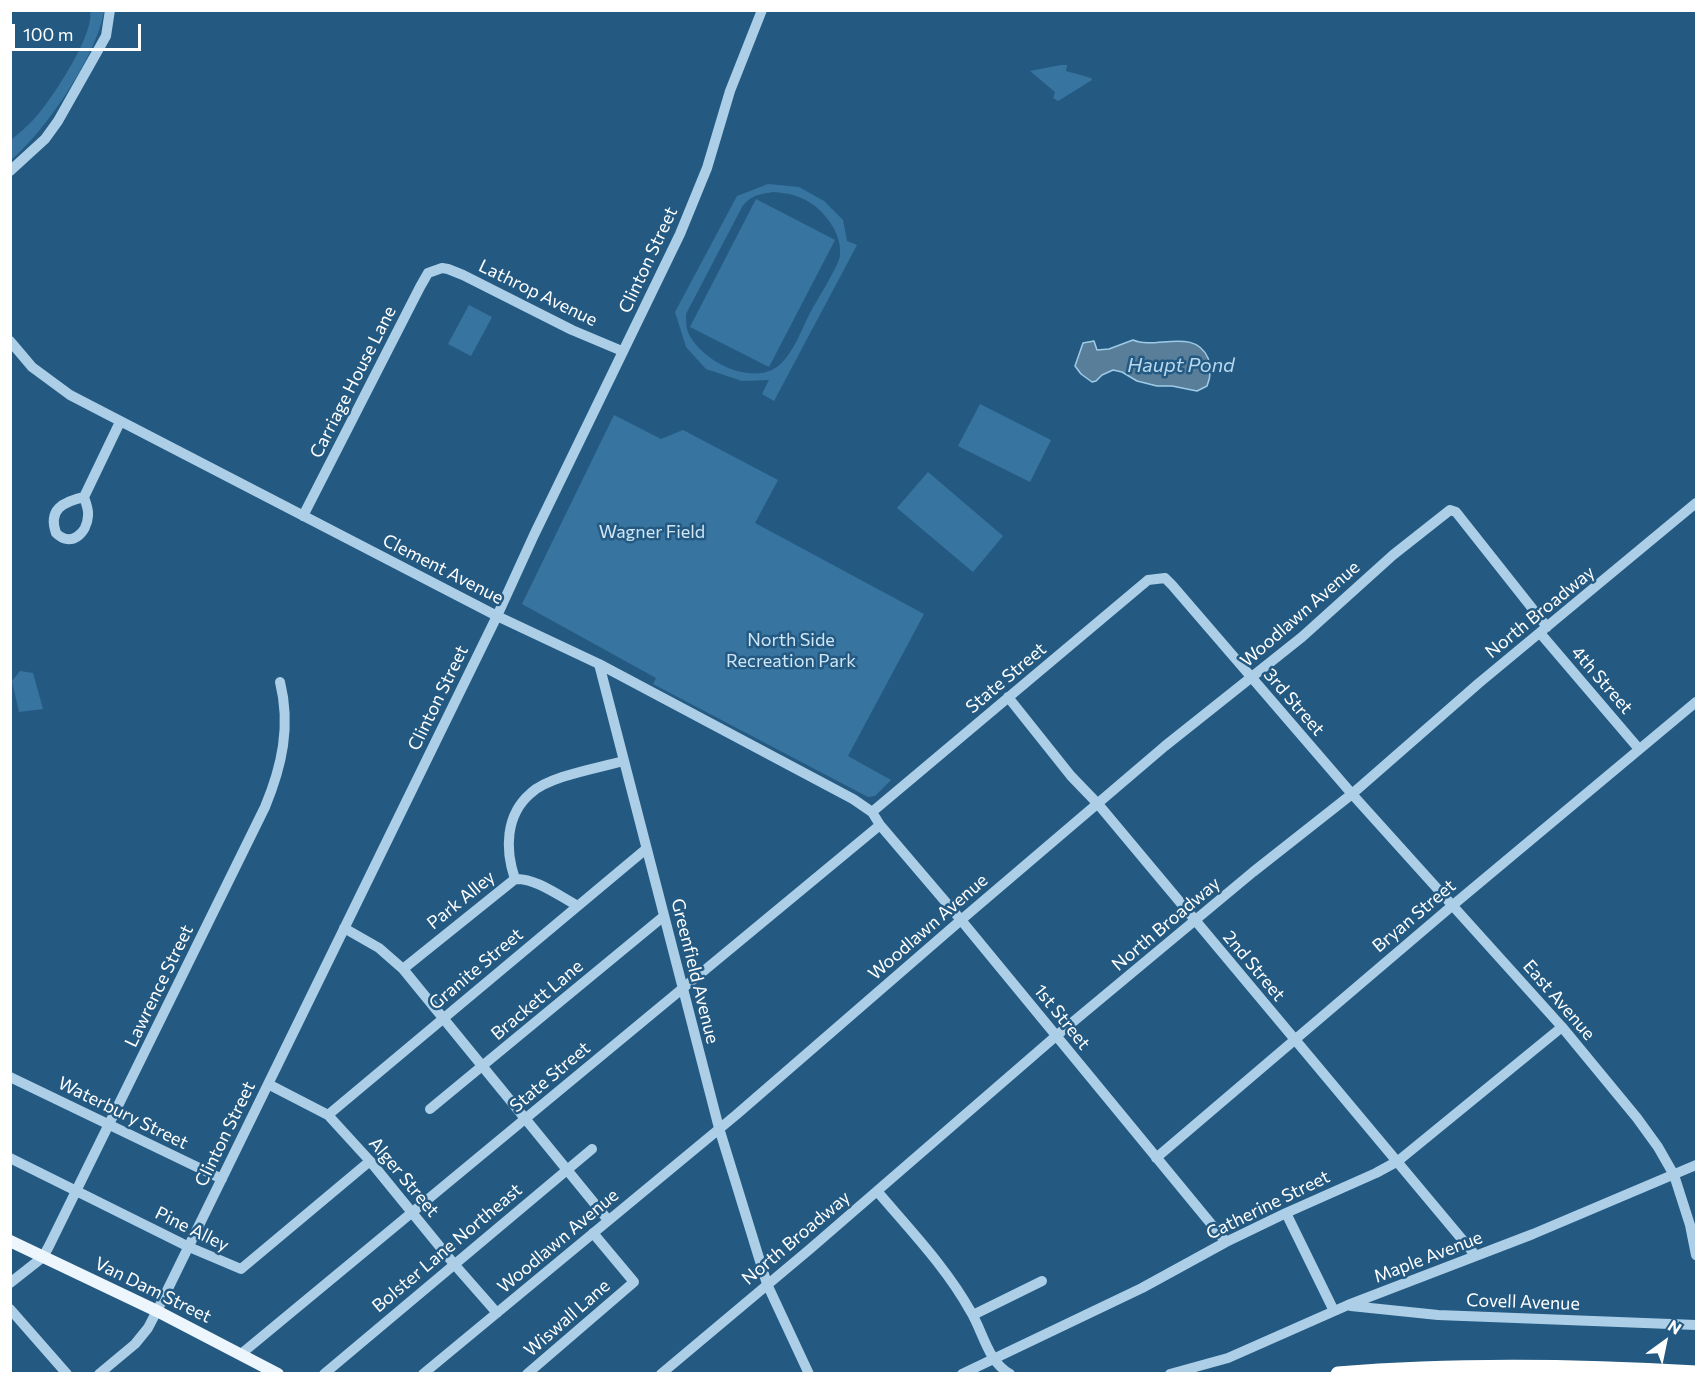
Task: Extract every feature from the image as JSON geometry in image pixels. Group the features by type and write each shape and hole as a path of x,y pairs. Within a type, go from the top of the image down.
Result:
{"highway":[{"path":"1338,1374 1475,1366 1696,1373"}],"main road":[{"name":"Van Dam Street","path":"10,1240 157,1311 278,1374"}],"street":[{"path":"10,171 45,140 58,122 106,36 110,10"},
{"name":"Clinton Street","path":"99,1374 135,1344 148,1328 157,1311 497,616 502,601 622,351 655,290 680,234 707,168 730,91 762,10"},
{"name":"Lathrop Avenue","path":"439,270 448,269 463,275 572,330 622,351"},
{"name":"Carriage House Lane","path":"303,516 420,287 428,273 439,270"},
{"name":"Clement Avenue","path":"10,340 26,361 45,378 70,395 497,616 599,664 853,799 872,812"},
{"path":"84,497 120,422"},
{"name":"North Broadway","path":"661,1374 1056,1036 1352,794 1543,630 1696,503"},
{"name":"Woodlawn Avenue","path":"423,1374 719,1128 1165,746 1302,637 1394,555 1450,510 1456,512"},
{"name":"4th Street","path":"1456,512 1543,630 1639,749"},
{"name":"3rd Street","path":"1165,578 1352,794"},
{"name":"State Street","path":"872,812 1148,580 1165,578"},
{"name":"Greenfield Avenue","path":"599,664 719,1128 767,1284 809,1374"},
{"name":"Lawrence Street","path":"10,1283 43,1257 78,1192 273,789 284,749 285,735 285,708 280,682"},
{"name":"2nd Street","path":"1008,697 1071,776 1098,804 1476,1256"},
{"name":"Bryan Street","path":"1156,1158 1696,702"},
{"path":"514,879 508,847 510,828 518,810 531,793 548,782 623,761"},
{"name":"East Avenue","path":"1352,794 1562,1027 1659,1147 1674,1175 1693,1226 1696,1255"},
{"name":"1st Street","path":"872,812 880,825 1226,1242"},
{"name":"State Street","path":"241,1354 880,825"},
{"name":"Granite Street","path":"328,1114 646,849"},
{"name":"Park Alley","path":"403,969 514,879 522,879 544,887 578,906"},
{"name":"Brackett Lane","path":"430,1109 664,916"},
{"path":"344,928 379,948 403,969 568,1168 608,1220"},
{"name":"Catherine Street","path":"962,1374 1142,1288 1226,1242 1398,1161 1562,1027"},
{"name":"Waterbury Street","path":"10,1077 222,1179"},
{"name":"Alger Street","path":"268,1084 328,1114 496,1313"},
{"name":"Bolster Lane Northeast","path":"324,1374 592,1149"},
{"name":"Pine Alley","path":"10,1158 189,1247 241,1269 370,1161"},
{"name":"Maple Avenue","path":"1170,1374 1228,1358 1348,1305 1476,1256 1696,1165"},
{"path":"877,1191 953,1281 973,1315 994,1359 1010,1374"},
{"path":"1286,1213 1334,1311"},
{"name":"Wiswall Lane","path":"527,1374 634,1282 593,1233"},
{"path":"973,1315 1042,1281"},
{"name":"Covell Avenue","path":"1348,1305 1438,1315 1696,1325"},
{"path":"10,1309 67,1374"}],"green space":[{"path":"90,11 104,11 91,49 80,70 54,112 11,160 11,140 35,118 71,66 86,35"},
{"path":"1067,65 1066,71 1092,80 1058,101 1053,98 1055,92 1030,71"},
{"path":"768,184 799,187 824,201 843,220 847,241 857,245 774,401 762,394 769,380 742,381 706,369 686,347 675,312 737,196","holes":["774,192 802,198 819,210 833,226 840,246 840,256 796,342 783,362 766,372 740,372 726,367 703,352 688,332 686,314 742,207 756,196"]},
{"path":"756,199 835,240 769,367 690,327"},
{"path":"469,305 492,317 471,356 448,344"},
{"path":"980,404 1051,440 1030,482 958,446"},
{"path":"614,415 661,439 683,430 778,480 755,523 924,614 848,756 891,780 875,796 868,797 653,684 656,678 522,604"},
{"path":"928,472 1003,536 973,572 897,508"},
{"path":"20,671 33,673 43,709 19,712 12,681"}],"water":[{"name":"Haupt Pond","path":"1133,340 1152,343 1184,341 1194,344 1202,349 1208,358 1211,372 1207,386 1197,391 1172,386 1157,386 1137,381 1122,372 1113,370 1092,382 1075,366 1083,343 1094,341 1097,350 1109,349"}],"park label":[{"name":"Wagner Field","path":"652,532"},
{"name":"North Side Recreation Park","path":"791,650"}]}
